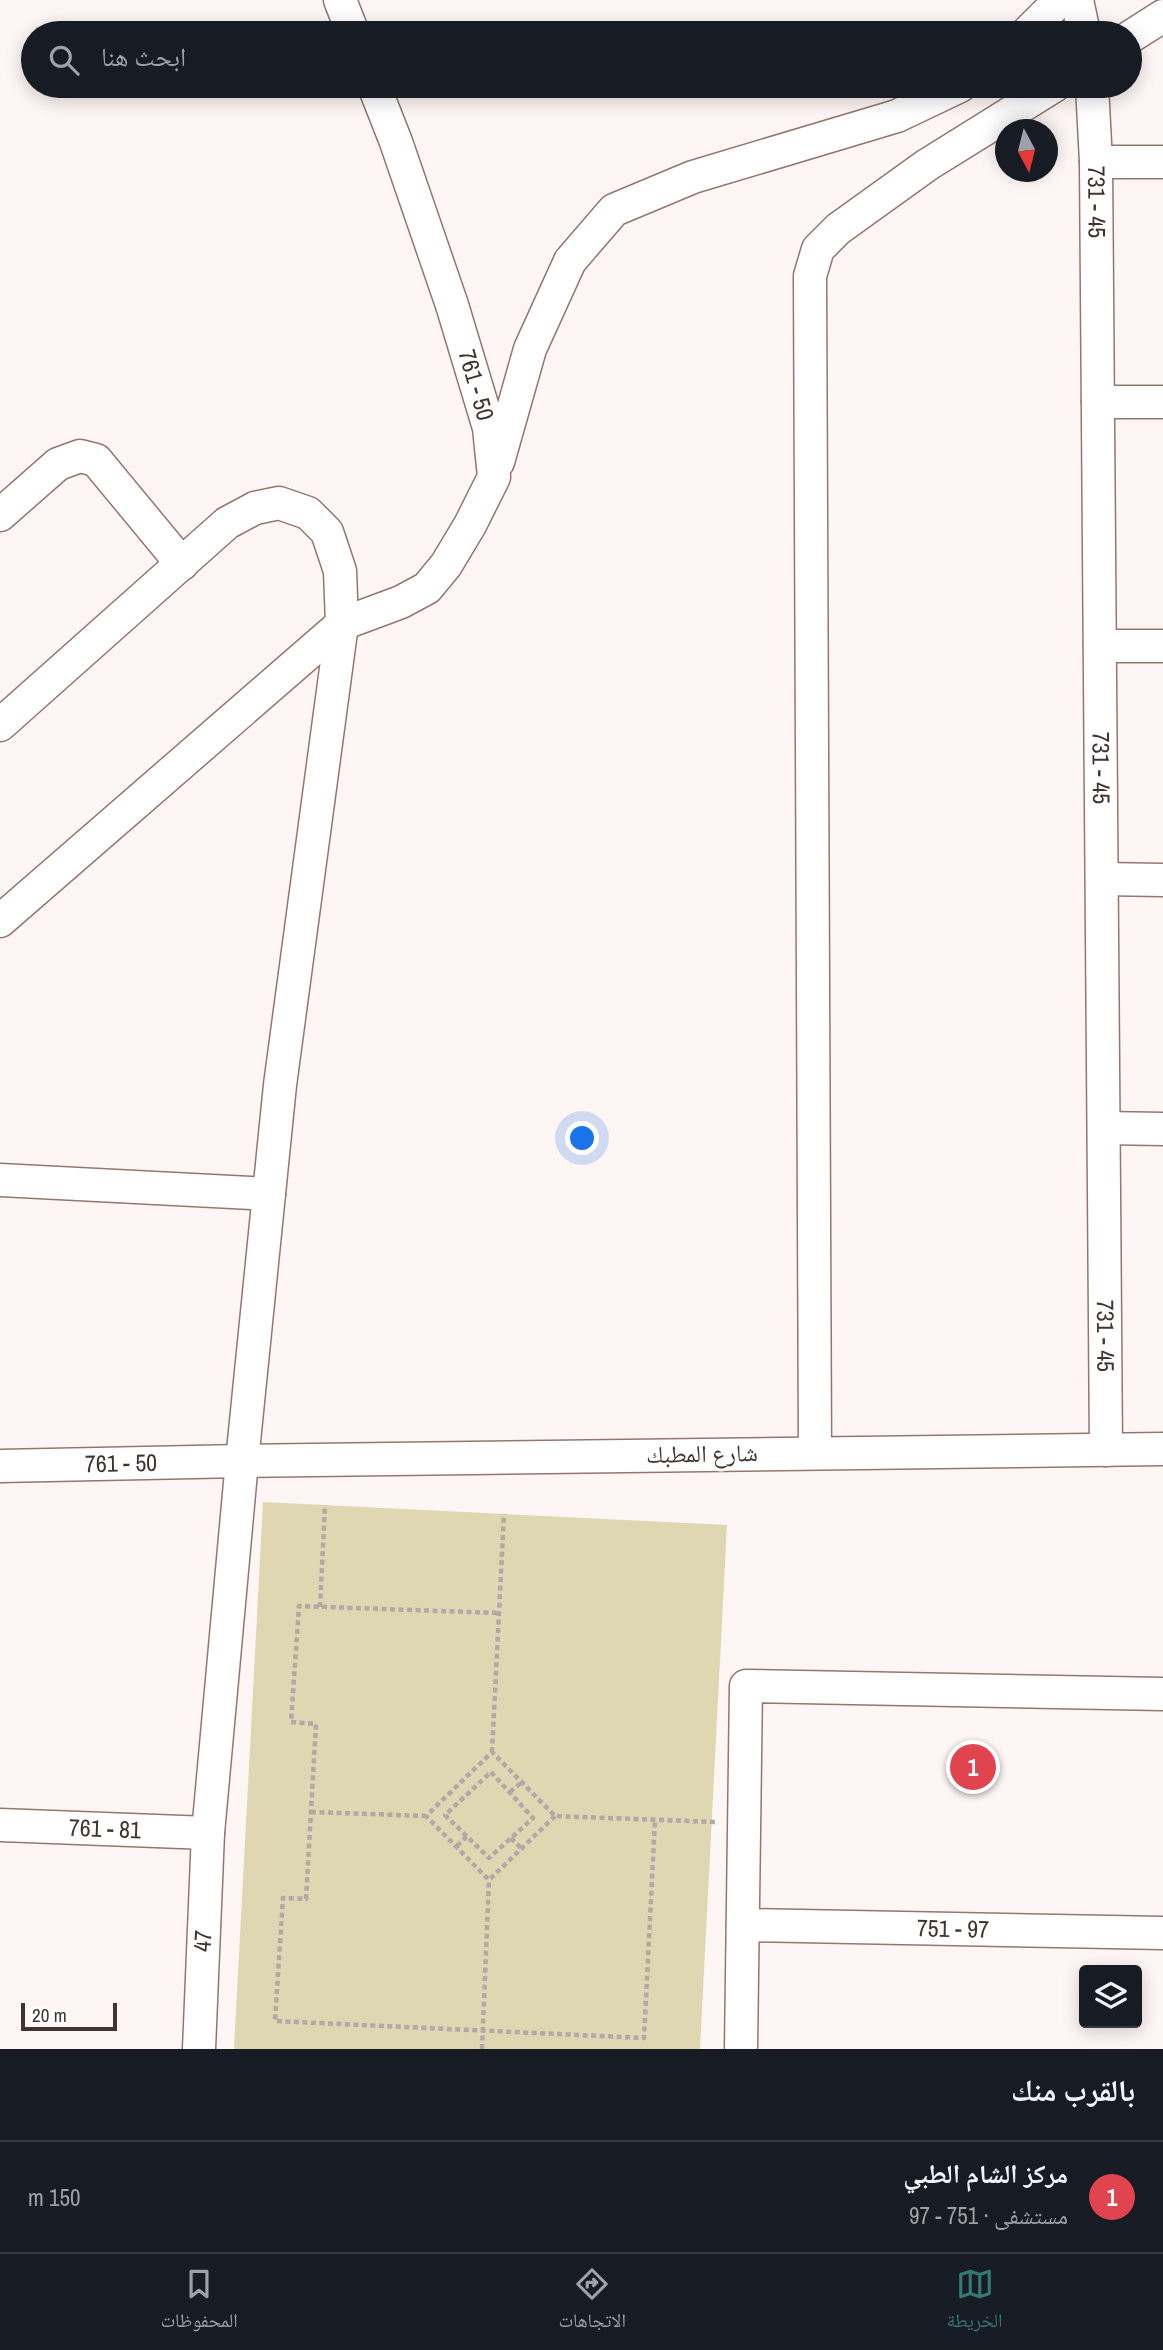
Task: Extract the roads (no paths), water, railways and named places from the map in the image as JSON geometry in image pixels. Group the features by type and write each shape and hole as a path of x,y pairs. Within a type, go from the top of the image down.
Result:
{"street":[{"path":"340,0 348,21"},
{"path":"1039,21 1060,0"},
{"path":"1077,0 1081,21"},
{"path":"1142,29 1163,16"},
{"name":"761 - 50","path":"379,98 452,305 489,428 494,477"},
{"path":"0,921 342,624 401,602 427,588 446,565 470,526 494,477 530,349 570,261 614,209 693,177 897,116 935,98"},
{"path":"816,1453 810,276 818,249 838,229 927,165 1035,98"},
{"name":"731 - 45","path":"1093,98 1096,162 1106,1450"},
{"path":"1096,162 1163,162"},
{"path":"1098,402 1163,402"},
{"path":"0,515 58,464 80,456 96,460 182,564"},
{"name":"47","path":"0,725 227,523 255,508 279,503 308,513 327,532 340,571 342,624 280,1085 242,1461 208,1833 199,2049"},
{"path":"1100,646 1163,646"},
{"path":"1102,879 1163,880"},
{"path":"1104,1128 1163,1129"},
{"path":"0,1180 269,1194"},
{"name":"شارع المطبك","path":"242,1461 1163,1449"},
{"name":"761 - 50","path":"0,1466 242,1461"},
{"path":"741,2049 746,1686 1163,1694"},
{"name":"761 - 81","path":"0,1825 208,1833"},
{"name":"751 - 97","path":"743,1925 1163,1933"}],"place":[{"name":"مركز الشام الطبي","path":"973,1767"}]}
